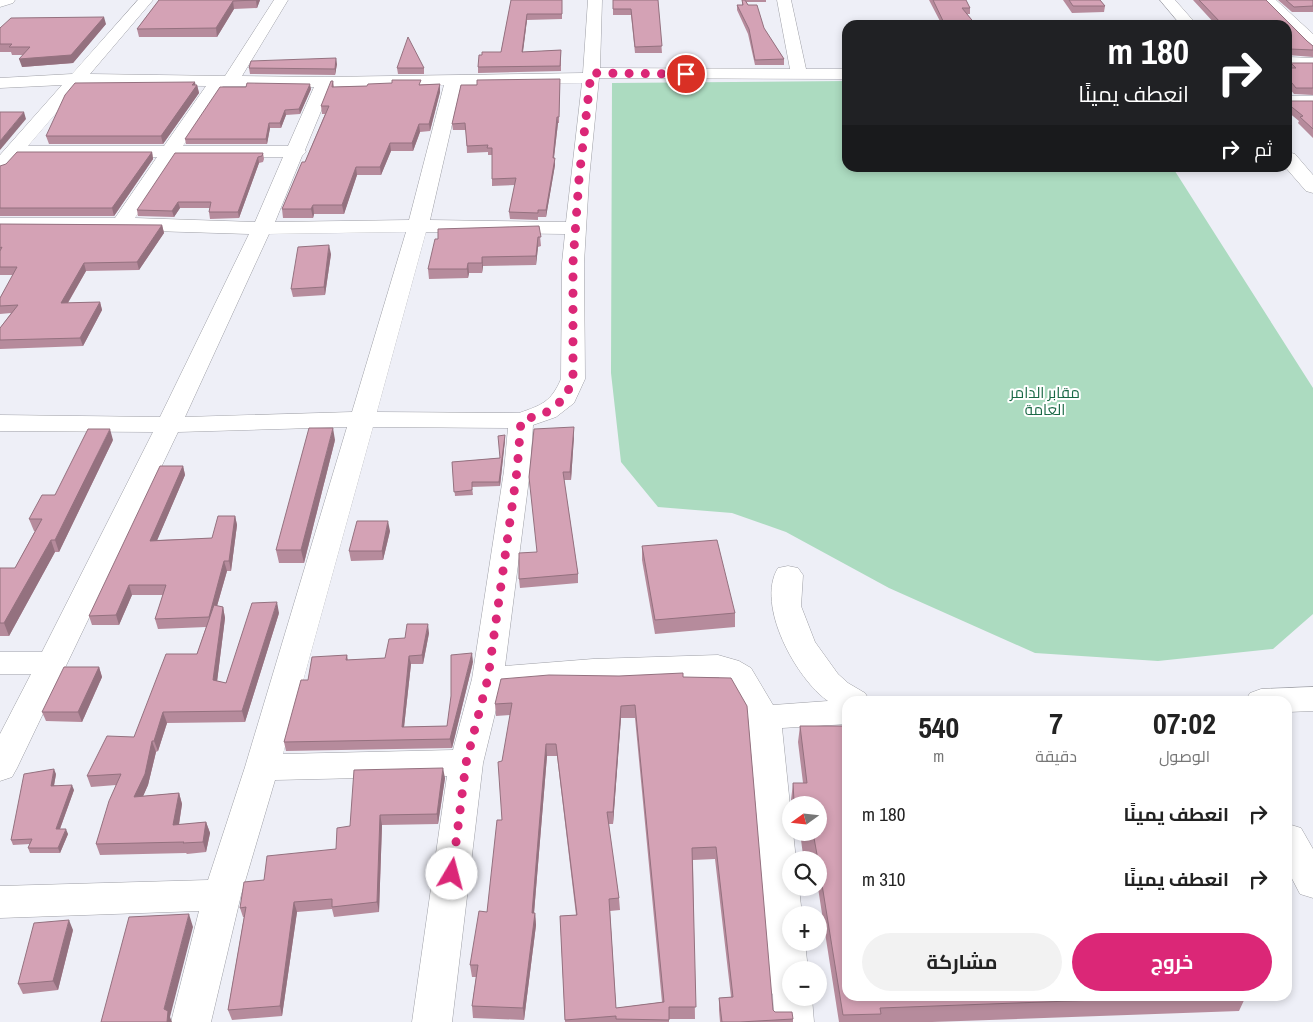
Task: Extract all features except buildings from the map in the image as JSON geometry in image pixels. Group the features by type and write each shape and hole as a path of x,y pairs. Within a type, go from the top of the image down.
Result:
{"street":[{"path":"0,3 8,0"},
{"path":"0,166 146,0"},
{"path":"121,224 172,150 281,0"},
{"path":"0,423 170,425 364,419 521,421 547,412 565,398 573,379 573,263 579,179 591,75 595,0"},
{"path":"784,0 799,74"},
{"path":"1151,0 1168,20"},
{"path":"1167,0 1185,20"},
{"path":"1268,0 1291,20"},
{"path":"1292,21 1313,22"},
{"path":"1292,21 1313,42"},
{"path":"1292,62 1313,62"},
{"path":"0,83 77,80 325,82 591,75 842,74"},
{"path":"191,1022 222,894 262,767 364,419 418,226 454,79"},
{"path":"0,768 170,425 297,152 325,82"},
{"path":"1292,101 1313,100"},
{"path":"1292,144 1313,168"},
{"path":"14,151 172,150 297,152"},
{"path":"1292,163 1313,187"},
{"path":"0,224 121,224 262,228 418,226 576,228"},
{"path":"432,1022 466,763 488,678 517,471 521,421"},
{"path":"788,576 786,609 808,658 836,691 845,696"},
{"path":"0,664 52,663"},
{"path":"488,678 593,670 726,667 740,676 764,716 788,961"},
{"path":"1292,700 1313,699"},
{"path":"764,716 842,712"},
{"path":"262,767 466,763"},
{"path":"1292,845 1313,883"},
{"path":"0,902 222,894"},
{"path":"793,1006 794,1022"}],"green space":[{"name":"مقابر الدامر العامة","path":"842,81 842,172 1176,172 1313,388 1313,614 1273,649 1158,661 1035,653 889,588 786,532 732,513 658,507 621,462 611,373 612,83"}],"route":[{"path":"452,874 466,763 488,678 517,471 521,421 547,412 565,398 573,379 573,263 579,179 591,73 686,74"}]}
